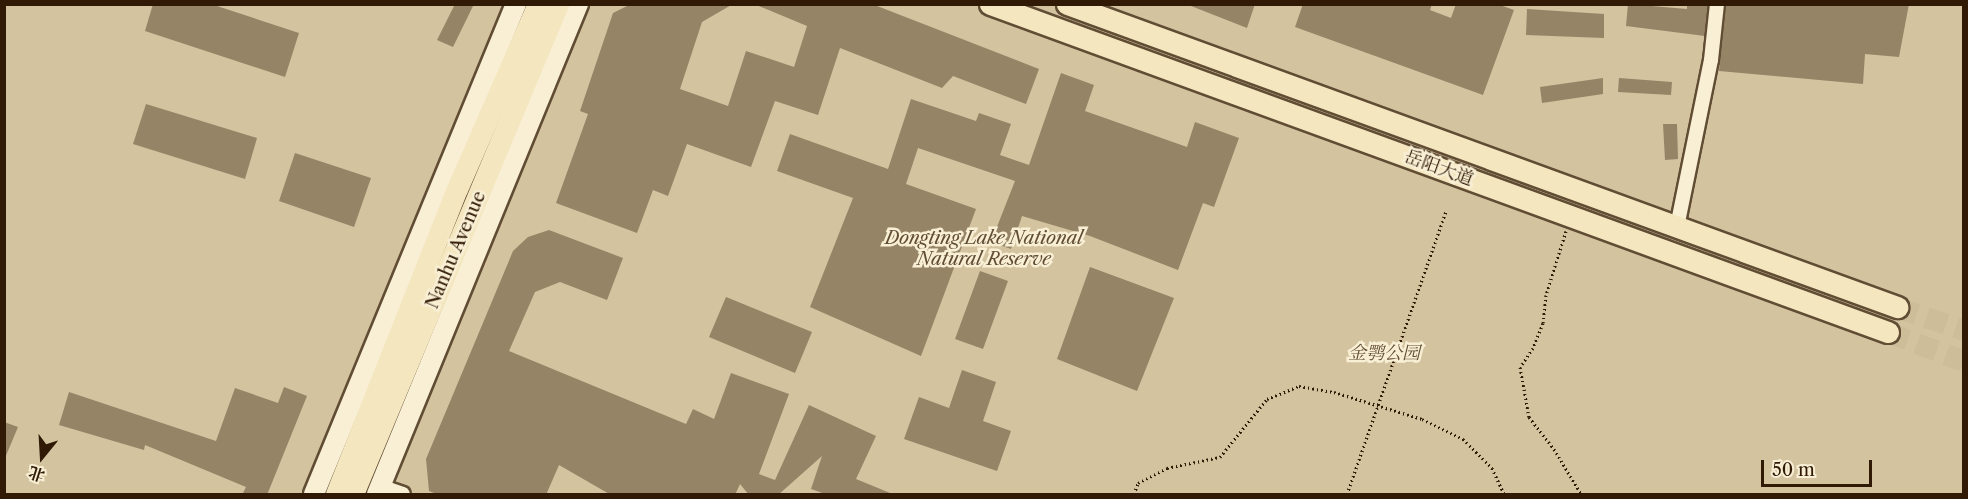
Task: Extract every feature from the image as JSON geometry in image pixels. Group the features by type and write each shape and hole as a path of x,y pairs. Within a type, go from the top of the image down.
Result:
{"main road":[{"path":"315,495 516,4"},
{"name":"Nanhu Avenue","path":"336,495 457,189 538,4"},
{"name":"Nanhu Avenue","path":"353,495 558,4"},
{"path":"378,490 578,4"},
{"name":"岳阳大道","path":"990,4 1888,332"},
{"name":"岳阳大道","path":"1067,4 1897,307"}],"street":[{"path":"1677,227 1711,60 1718,4"},
{"path":"378,490 403,495"}],"path":[{"path":"1347,495 1446,211"},
{"path":"1570,216 1546,295 1542,323 1520,367 1529,417 1554,449 1581,495"},
{"path":"1134,495 1138,483 1167,468 1220,457 1267,399 1299,386 1378,405 1422,419 1463,439 1492,468 1504,495"}],"green space":[{"name":"Dongting Lake National Natural Reserve","path":"4,5 1963,5 1963,494 5,494"}],"building":[{"path":"153,4 211,4 299,33 285,77 145,31"},
{"path":"455,4 474,4 453,47 437,40"},
{"path":"631,4 733,4 702,22 680,89 728,106 746,51 794,67 807,26 754,4 872,4 1039,69 1026,104 953,76 942,88 840,48 818,115 775,101 751,167 687,144 668,196 653,190 637,233 556,203 588,114 580,111 613,13"},
{"path":"1186,4 1255,4 1247,28"},
{"path":"1303,4 1432,4 1430,10 1451,18 1456,4 1497,4 1514,10 1483,95 1295,27"},
{"path":"1628,4 1687,9 1687,4 1708,4 1705,36 1626,26"},
{"path":"1726,4 1909,4 1899,57 1865,54 1863,84 1719,71"},
{"path":"1527,9 1604,14 1604,38 1526,35"},
{"path":"1061,73 1094,85 1085,111 1187,147 1195,122 1239,138 1214,207 1203,203 1178,270 1090,236 1022,216 1011,249 991,242 1015,181 918,148 906,184 976,209 921,356 810,307 853,198 777,171 790,134 888,169 911,99 976,121 979,113 1011,124 1000,155 1029,165"},
{"path":"1603,78 1603,94 1542,103 1540,87"},
{"path":"1619,78 1672,82 1671,95 1618,92"},
{"path":"146,104 257,138 245,179 133,144"},
{"path":"1663,124 1677,124 1678,159 1665,160"},
{"path":"295,153 371,178 354,227 279,201"},
{"path":"549,230 623,258 607,300 560,282 535,292 509,351 686,424 693,409 714,419 731,373 789,394 759,474 775,480 809,405 876,436 856,479 895,495 828,495 811,489 822,456 778,495 749,495 740,484 735,495 611,495 559,465 546,495 439,495 429,491 426,459 513,251 528,237"},
{"path":"1090,267 1174,298 1137,391 1057,359"},
{"path":"980,271 1008,281 983,349 955,339"},
{"path":"726,297 812,332 795,373 709,337"},
{"path":"962,370 996,382 983,421 1011,431 997,471 904,439 919,397 949,408"},
{"path":"284,387 307,396 267,495 242,495 246,487 145,445 144,450 59,425 69,392 216,441 235,388 278,403"},
{"path":"4,422 18,427 5,458 4,458"}],"tunnel":[{"path":"1897,307 1964,330"},
{"path":"1888,332 1964,361"}],"park label":[{"name":"金鹗公园","path":"1384,353"}]}
